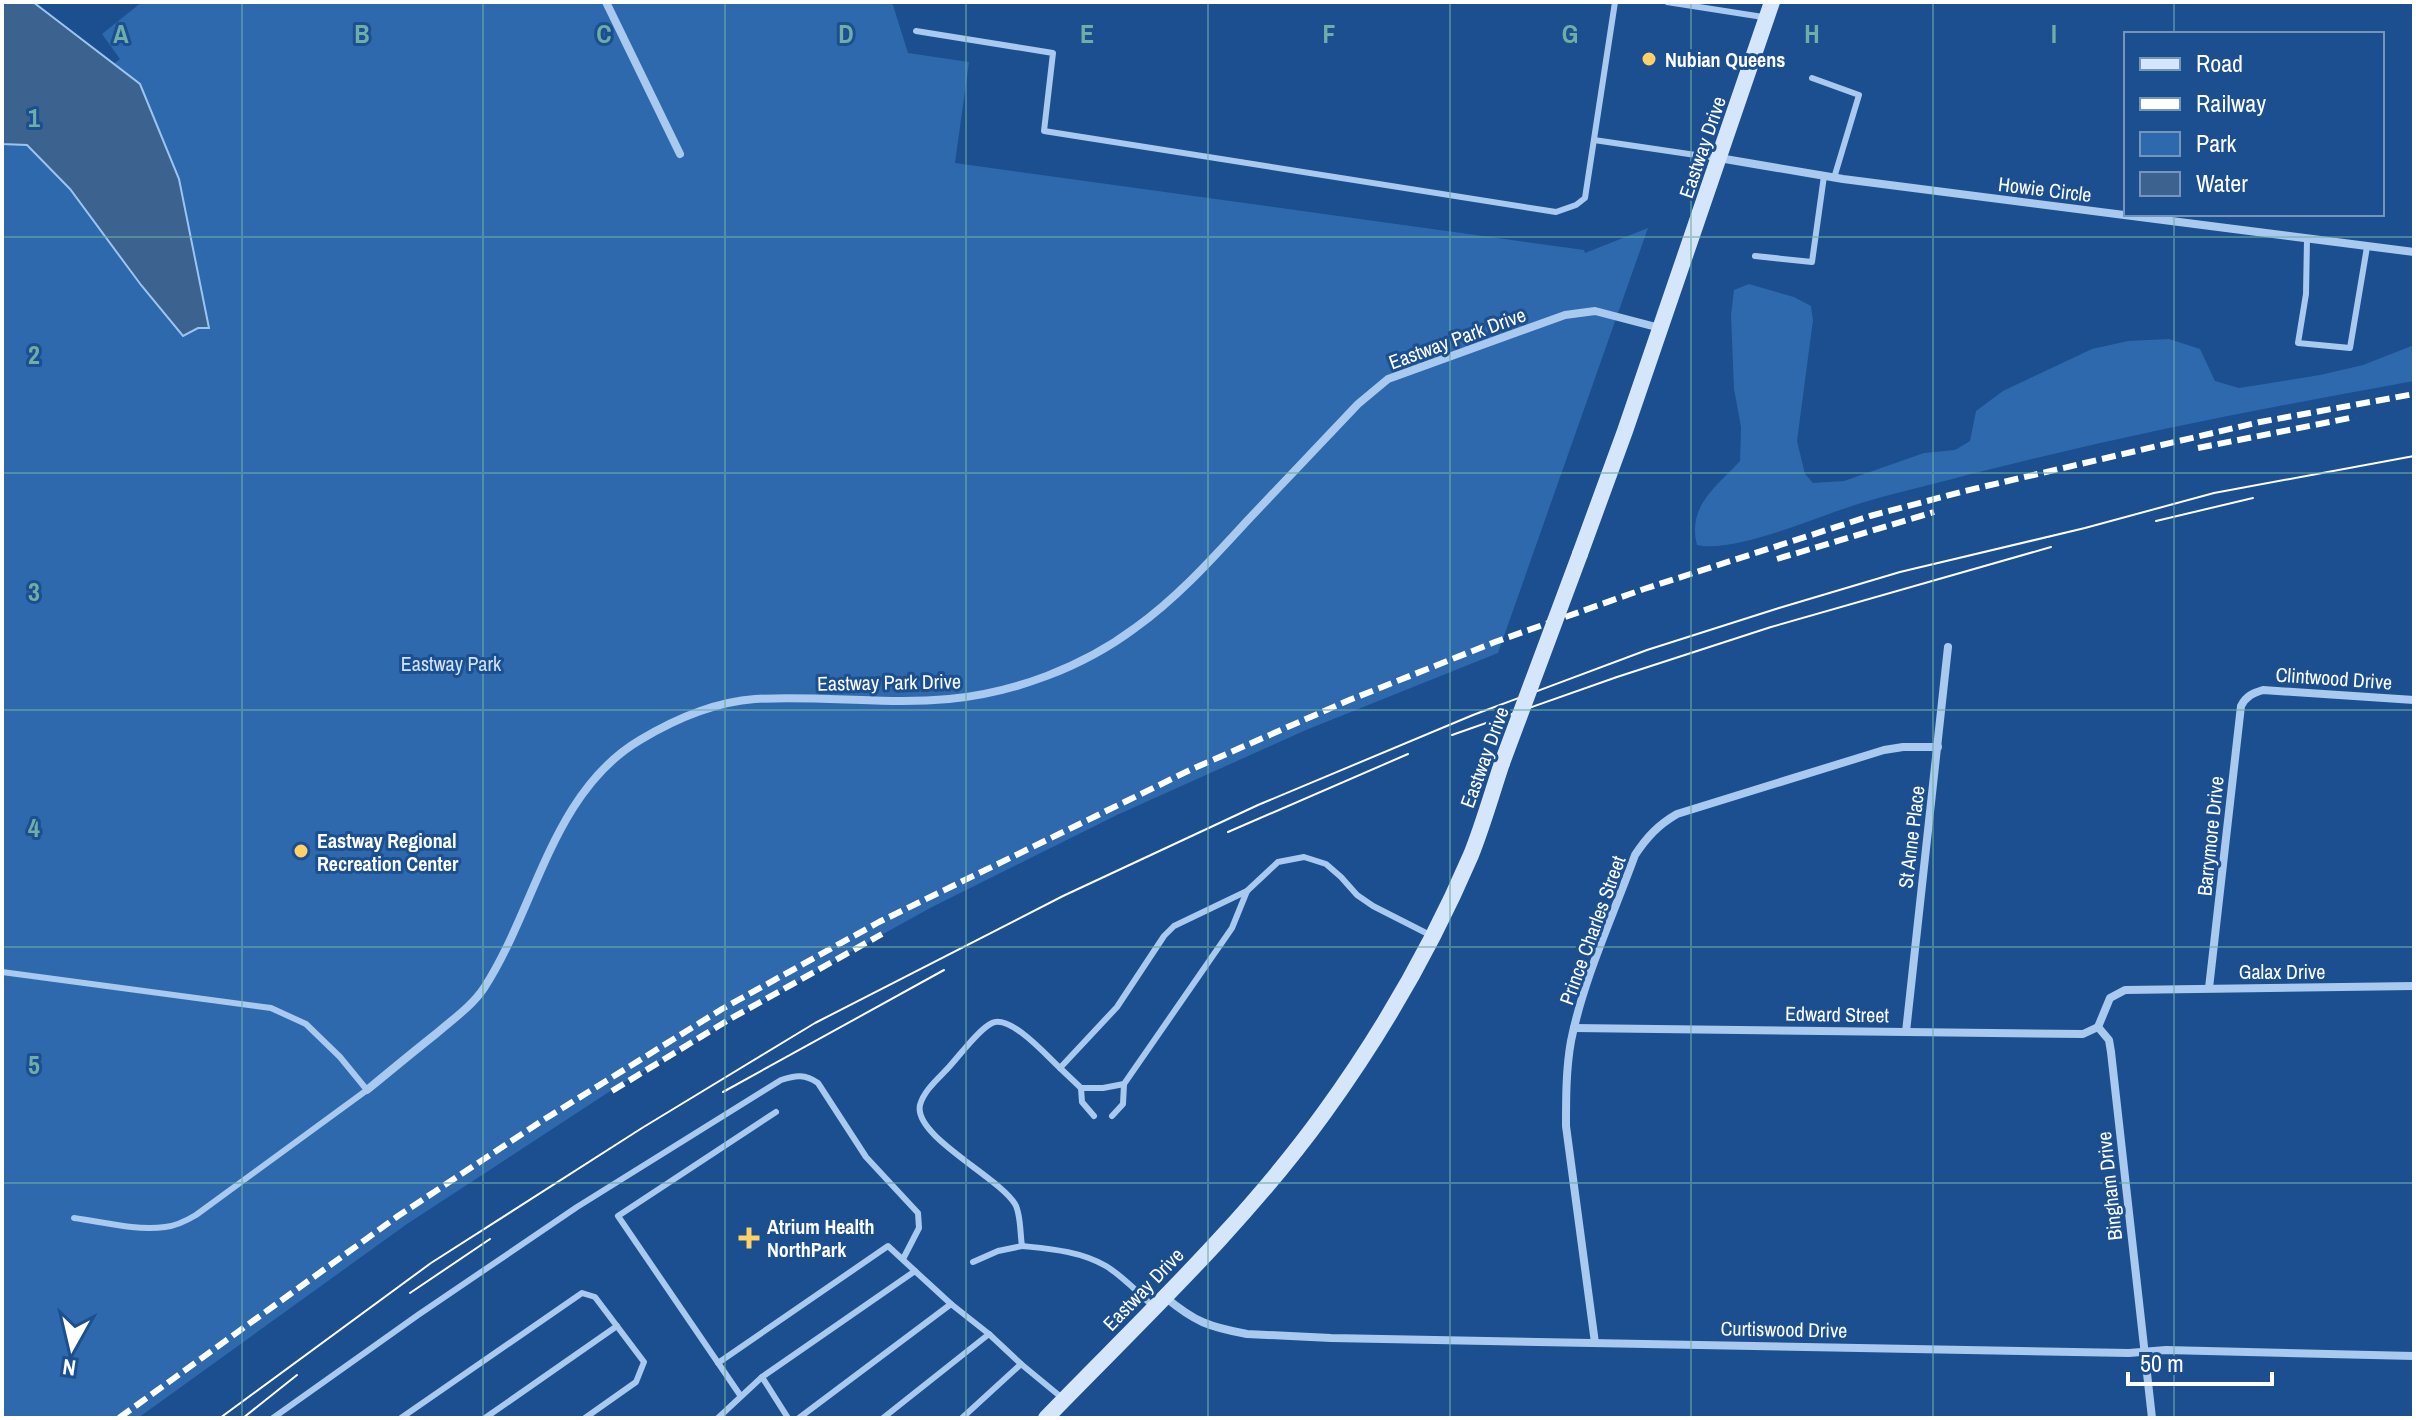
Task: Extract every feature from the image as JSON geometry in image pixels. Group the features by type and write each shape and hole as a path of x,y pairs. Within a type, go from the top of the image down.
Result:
{"main road":[{"name":"Eastway Drive","path":"1046,1418 1269,1183 1324,1114 1412,976 1471,853 1660,328 1769,10"}],"street":[{"path":"606,2 680,154"},
{"name":"Howie Circle","path":"1719,158 1829,177 2124,215"},
{"name":"Howie Circle","path":"2130,216 2414,252"},
{"name":"Eastway Park Drive","path":"367,1090 463,1012 481,992 509,943 554,844 575,806 606,767 644,737 682,717 753,699 883,702 950,699 982,695 1049,674 1134,630 1177,593 1358,404 1388,379 1565,315 1595,311 1660,328"},
{"name":"St Anne Place","path":"1906,1032 1948,647"},
{"name":"Clintwood Drive","path":"2252,693 2263,690 2414,700"},
{"name":"Barrymore Drive","path":"2209,988 2241,706 2252,693"},
{"name":"Prince Charles Street","path":"1595,1343 1566,1126 1566,1093 1574,1028 1581,1003 1635,855 1648,836 1677,814 1884,750 1938,747"},
{"name":"Galax Drive","path":"2098,1027 2114,994 2125,990 2414,986"},
{"name":"Edward Street","path":"1574,1028 2083,1034 2098,1027"},
{"name":"Bingham Drive","path":"2098,1027 2109,1040 2111,1052 2152,1418"},
{"name":"Curtiswood Drive","path":"1159,1302 1205,1325 1247,1334 1595,1343 2414,1356"}],"lane":[{"path":"916,31 1053,53 1044,131 1556,212 1585,198 1615,2"},
{"path":"1667,2 1769,10"},
{"path":"1755,256 1812,262 1829,177 1859,95 1812,78"},
{"path":"1594,140 1719,158"},
{"path":"2307,239 2306,294 2298,343 2350,348 2367,247"},
{"path":"1060,1068 1117,1007 1164,936 1174,926 1247,891 1278,862 1304,857 1326,864 1357,895 1373,906 1432,936"},
{"path":"1112,1116 1123,1104 1124,1084 1232,928 1247,891"},
{"path":"2,972 271,1008 306,1024 340,1057 367,1090 182,1223 153,1228 74,1218"},
{"path":"1022,1246 1016,1205 993,1182 931,1133 920,1117 920,1106 926,1092 978,1034 992,1022 1004,1022 1014,1026 1081,1088 1082,1102 1094,1116"},
{"path":"273,1418 577,1207 781,1080 795,1075 809,1077 818,1083 866,1157 918,1213 919,1228 903,1259"},
{"path":"1081,1088 1124,1084"},
{"path":"740,1395 618,1216 776,1112"},
{"path":"718,1363 888,1246 1064,1400"},
{"path":"973,1262 998,1251 1022,1246 1068,1251 1109,1268 1159,1302"},
{"path":"718,1418 762,1377 915,1271"},
{"path":"401,1418 582,1293 595,1297 644,1362 636,1382 585,1418"},
{"path":"799,1418 951,1304"},
{"path":"485,1418 617,1326"},
{"path":"883,1418 989,1334"},
{"path":"962,1418 1021,1364"},
{"path":"762,1377 788,1418"},
{"path":"598,1409 604,1418"}],"green space":[{"name":"Eastway Park","path":"142,2 892,2 908,53 969,62 955,163 1584,250 1585,253 1648,228 1498,653 1306,730 1117,815 932,907 751,1007 615,1088 407,1224 138,1418 2,1418 2,144 12,144 120,59 102,34"},
{"path":"1749,284 1794,297 1811,306 1813,320 1797,441 1805,474 1813,483 1844,481 1924,453 1955,450 1970,441 1976,411 2003,391 2092,349 2128,341 2169,339 2200,349 2215,381 2239,388 2363,365 2414,345 2414,381 2078,448 1878,498 1751,540 1697,545 1695,531 1700,508 1713,489 1740,461 1741,427 1734,389 1731,315 1734,290"}],"water":[{"path":"2,2 33,2 140,84 179,179 209,328 198,328 183,336 70,189 27,145 2,144"}],"tram line":[{"path":"220,1418 431,1263 642,1128 815,1023 1063,896 1258,805 1473,715 1647,650 1779,608 1900,572 2085,528 2214,493 2414,456"},
{"path":"2156,521 2253,498"},
{"path":"1452,735 1771,627 2051,547"},
{"path":"1228,832 1408,754"},
{"path":"723,1092 944,970"},
{"path":"410,1293 490,1239"},
{"path":"243,1418 297,1375"}],"railway":[{"path":"119,1418 398,1216 540,1122 722,1009 879,922 1190,770 1347,701 1495,642 1644,589 1870,516 2260,422 2414,394"},
{"path":"2198,448 2355,417"},
{"path":"1777,559 1934,512"},
{"path":"612,1091 730,1019 882,934"}],"place":[{"name":"Nubian Queens","path":"1649,59"},
{"name":"Eastway Regional Recreation Center","path":"301,851"},
{"name":"Atrium Health NorthPark","path":"749,1238"}]}
